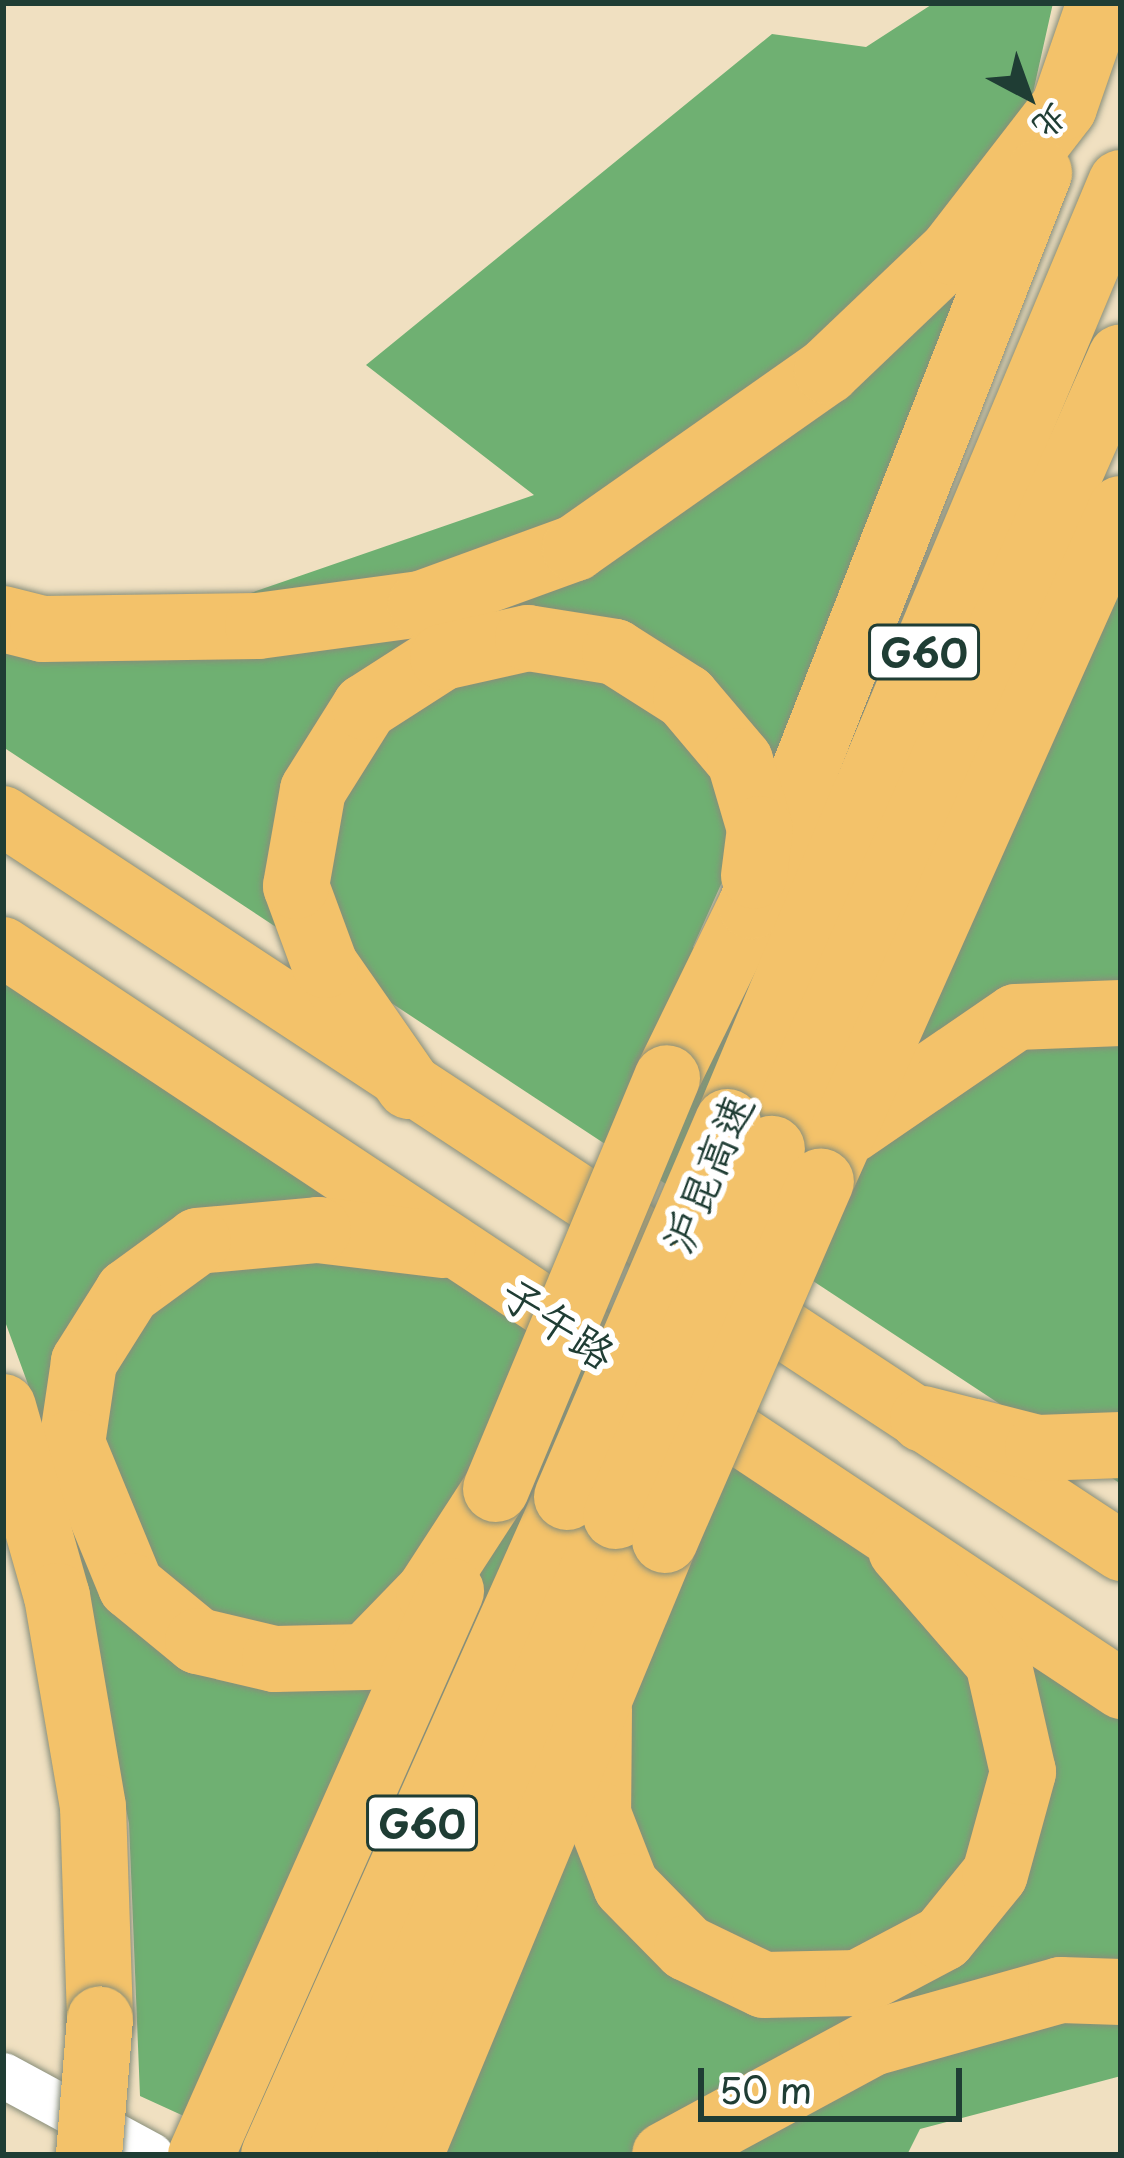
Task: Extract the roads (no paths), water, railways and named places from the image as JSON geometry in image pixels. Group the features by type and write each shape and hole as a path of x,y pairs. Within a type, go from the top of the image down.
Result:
{"highway":[{"path":"209,2136 496,1489 668,1078 751,906 1064,107 1100,3"},
{"path":"3,619 43,629 258,626 421,604 575,548 827,371 952,252 1064,107"},
{"name":"沪昆高速","path":"793,1145 1121,183"},
{"name":"沪昆高速","path":"340,2155 616,1518 793,1145 1121,357"},
{"path":"901,1550 998,1662 1023,1772 995,1874 943,1939 858,1983 764,1985 687,1948 626,1886 598,1814 598,1709 616,1518 793,1145 1121,509"},
{"path":"409,1086 326,965 296,886 313,790 365,706 443,657 528,638 615,652 686,697 740,761 760,830 751,906"},
{"path":"793,1145 1016,1017 1121,1013"},
{"path":"443,1245 318,1230 198,1241 128,1292 84,1362 72,1443 130,1586 198,1641 274,1659 365,1657 429,1592 496,1489"},
{"path":"3,1407 57,1596 93,1808 100,2020 89,2155"},
{"path":"923,1419 1038,1448 1121,1445"},
{"name":"沪昆高速","path":"275,2152 616,1518"},
{"path":"410,2155 598,1709"},
{"path":"665,2155 872,2043 1061,1990 1121,1992"}],"main road":[{"path":"3,816 1121,1552"},
{"name":"子午路","path":"3,946 901,1550 1121,1689"}],"street":[{"path":"3,2075 151,2155"}]}
